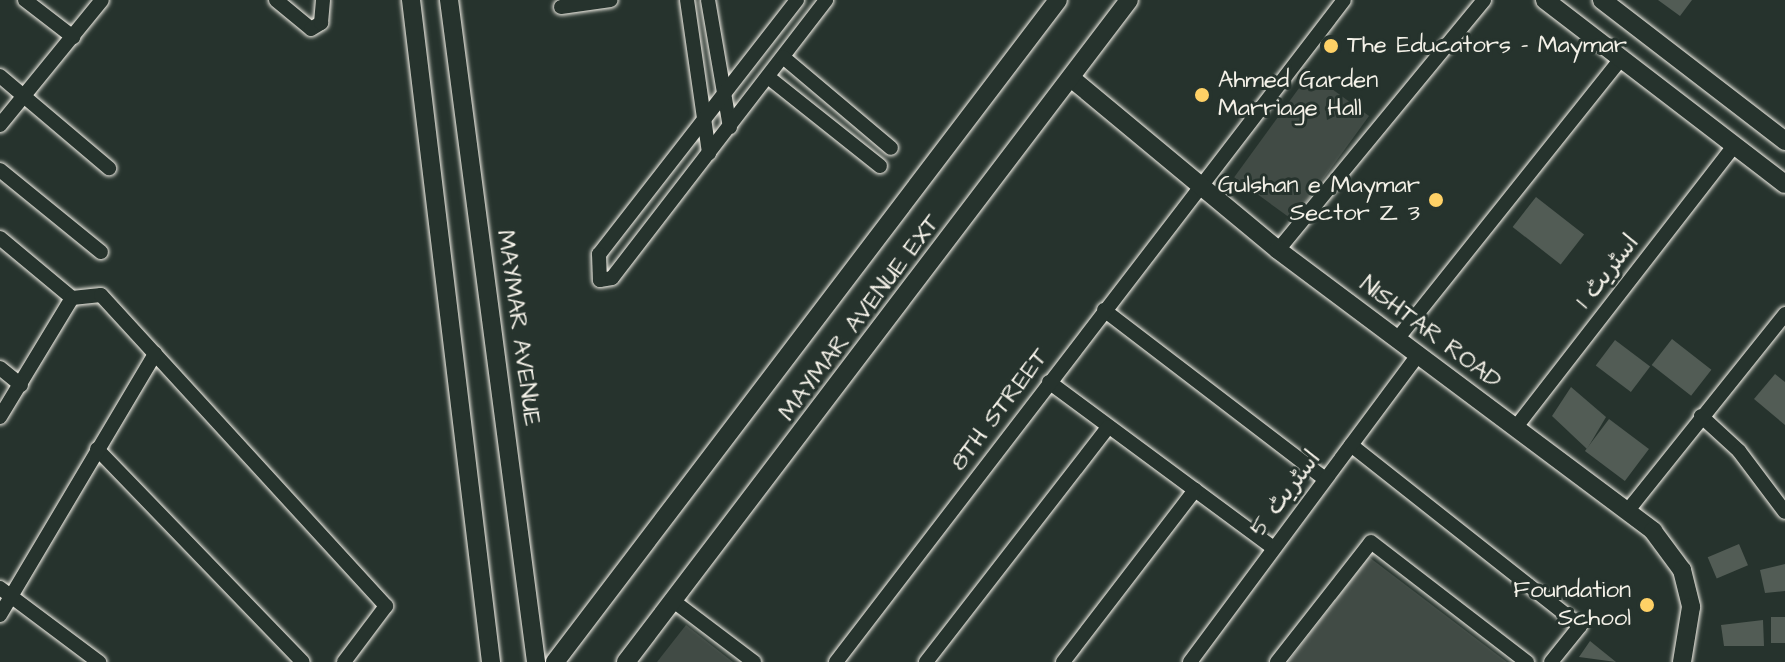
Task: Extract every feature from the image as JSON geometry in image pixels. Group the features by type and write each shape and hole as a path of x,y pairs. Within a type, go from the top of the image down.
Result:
{"main road":[{"path":"411,0 491,662"},
{"name":"MAYMAR AVENUE","path":"449,0 536,662"},
{"name":"MAYMAR AVENUE EXT","path":"555,662 1058,0"},
{"name":"MAYMAR AVENUE EXT","path":"626,662 676,603 1129,0"},
{"path":"1545,0 1785,184"},
{"path":"1602,0 1785,141"},
{"name":"NISHTAR ROAD","path":"1071,78 1278,250 1629,509 1682,570 1691,607 1682,662"}],"street":[{"path":"25,0 73,37"},
{"path":"0,125 102,0"},
{"path":"276,0 311,29 321,23 323,0"},
{"path":"561,7 611,0"},
{"path":"687,0 702,122 709,153"},
{"path":"708,0 722,97 730,127"},
{"path":"797,0 599,254 600,280 612,278 826,0"},
{"name":"8TH STREET","path":"836,662 1199,185 1344,0"},
{"path":"1278,250 1484,0"},
{"path":"783,57 891,148"},
{"path":"1398,338 1620,60"},
{"path":"0,76 109,168"},
{"path":"768,77 880,166"},
{"name":"اسٹریٹ 1","path":"1516,427 1735,145"},
{"path":"0,170 101,252"},
{"path":"0,238 72,298 101,295 386,606 344,662"},
{"path":"0,417 72,298"},
{"path":"1104,310 1325,479"},
{"path":"1629,509 1785,314"},
{"path":"0,615 6,592 155,354"},
{"name":"اسٹریٹ 5","path":"1190,662 1419,354"},
{"path":"0,368 21,385"},
{"path":"1049,382 1273,548"},
{"path":"1701,416 1739,451 1785,512"},
{"path":"926,662 1108,427"},
{"path":"1351,445 1580,626 1551,662"},
{"path":"97,449 303,662"},
{"path":"1063,662 1195,490"},
{"path":"1277,662 1371,542 1527,662"},
{"path":"6,592 99,662"},
{"path":"676,603 754,662"}],"shaded area":[{"path":"1310,73 1369,116 1293,220 1234,177"},
{"path":"1369,557 1507,662 1288,662"},
{"path":"686,625 733,662 657,662"}],"building":[{"path":"1658,0 1692,0 1680,16"},
{"path":"1536,197 1584,235 1561,264 1513,227"},
{"path":"1672,339 1711,370 1691,396 1652,365"},
{"path":"1615,340 1650,366 1631,392 1596,366"},
{"path":"1775,374 1785,382 1785,425 1754,399"},
{"path":"1571,387 1606,417 1587,449 1552,416"},
{"path":"1609,419 1649,449 1625,481 1585,451"},
{"path":"1739,544 1748,565 1717,578 1708,557"},
{"path":"1785,564 1785,591 1765,593 1760,570"},
{"path":"1771,617 1785,617 1785,643 1771,643"},
{"path":"1763,620 1764,646 1724,646 1721,625"},
{"path":"1590,641 1616,662 1579,657"}],"place":[{"name":"The Educators - Maymar","path":"1331,46"},
{"name":"Ahmed Garden Marriage Hall","path":"1202,95"},
{"name":"Gulshan e Maymar Sector Z 3","path":"1436,200"},
{"name":"Foundation School","path":"1647,605"}]}
